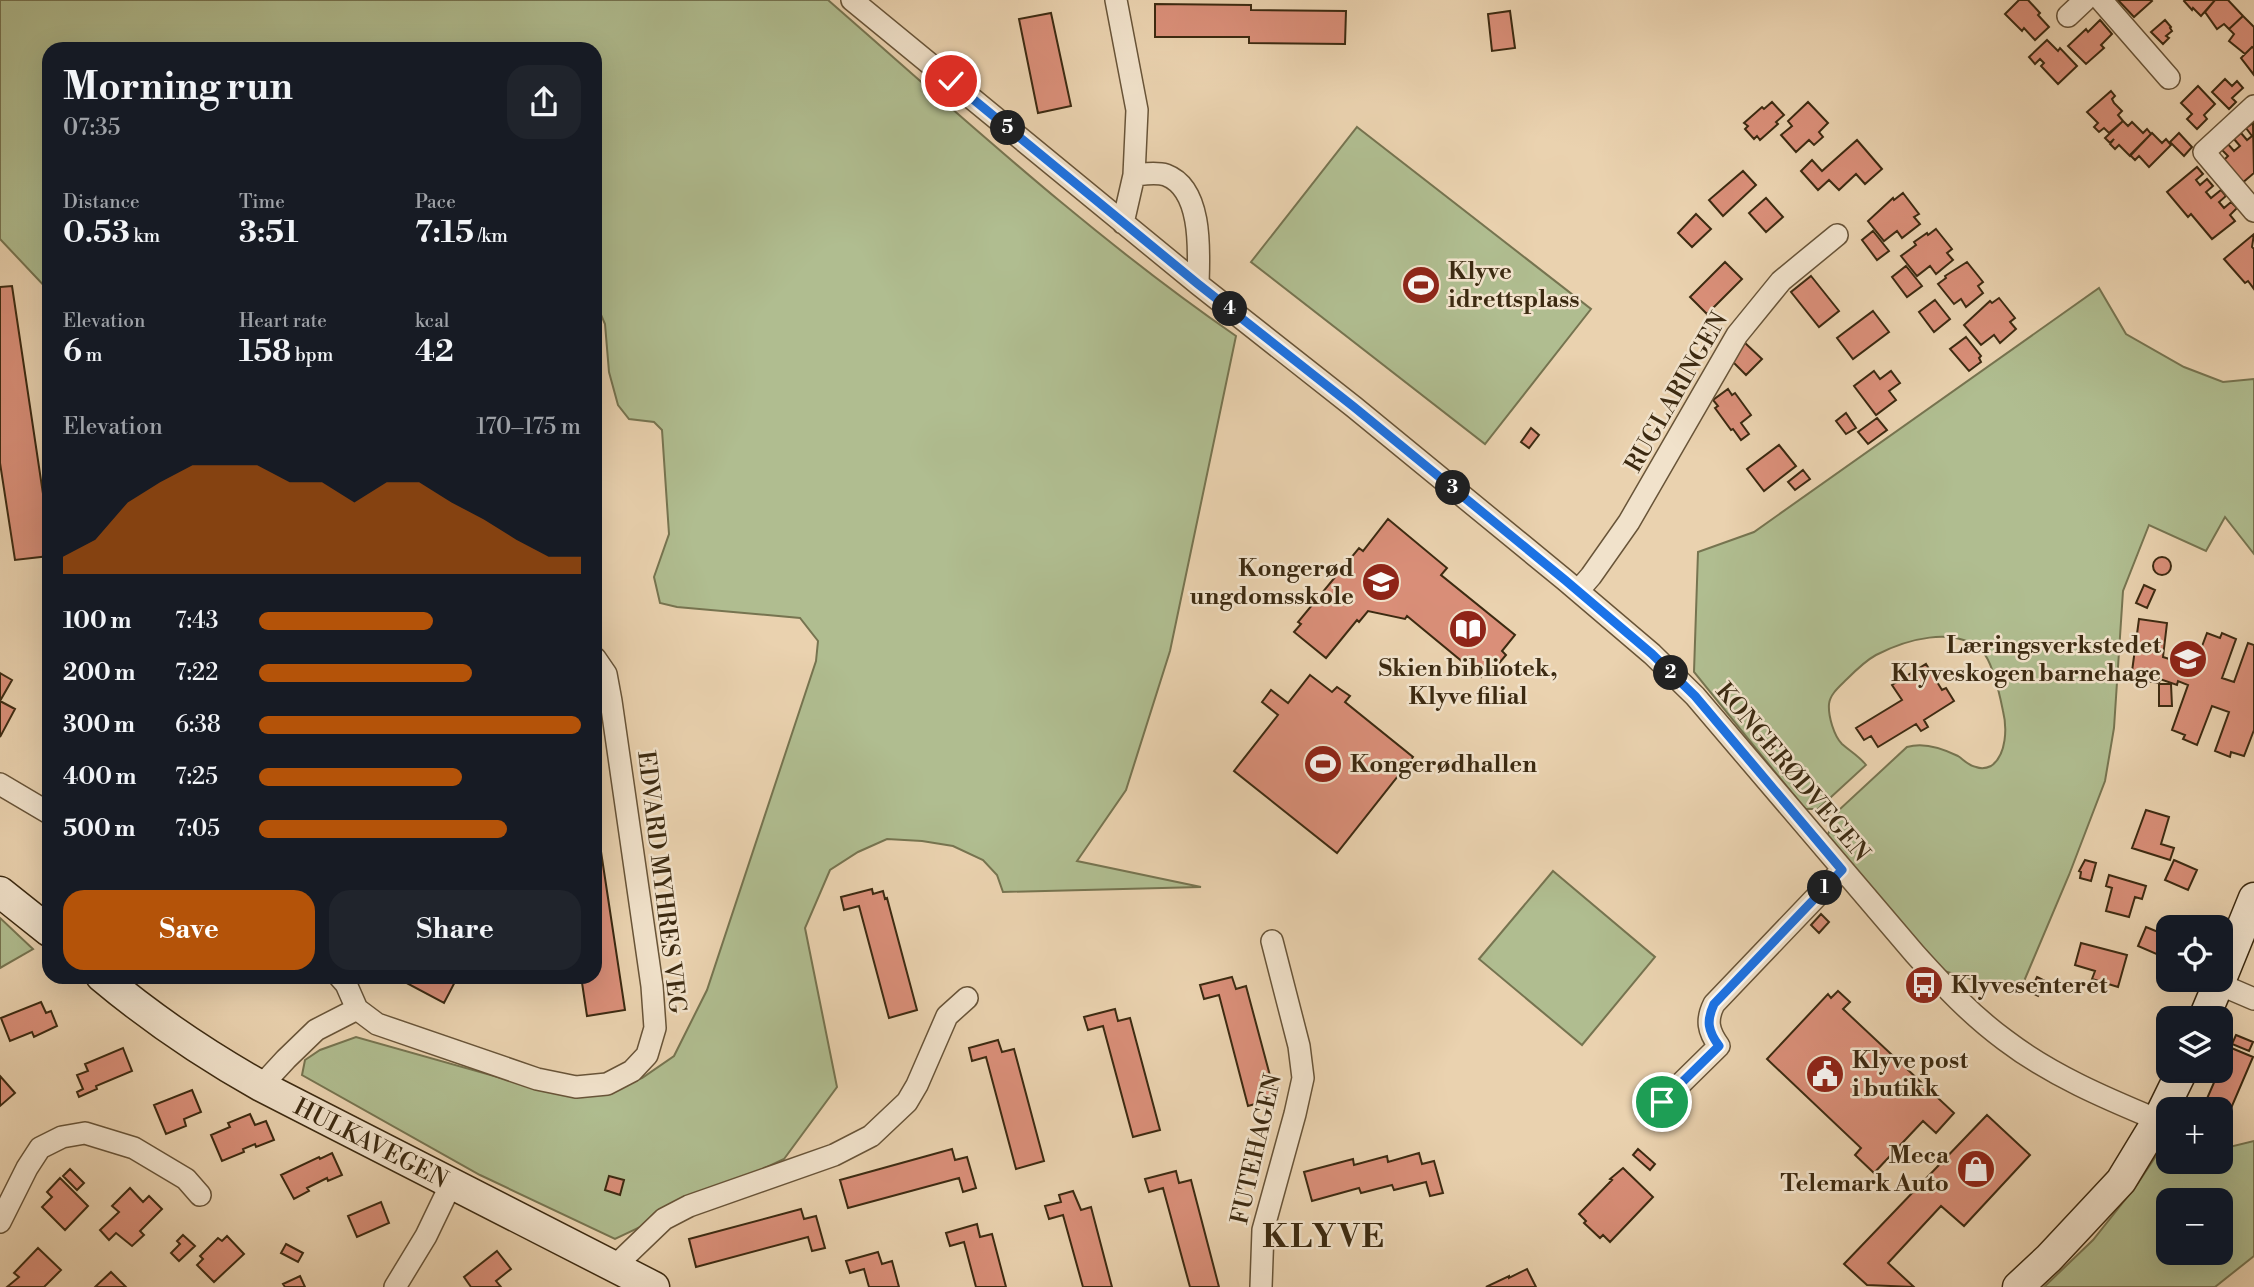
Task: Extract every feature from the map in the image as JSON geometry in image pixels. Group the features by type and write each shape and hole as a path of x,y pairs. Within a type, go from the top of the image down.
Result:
{"main road":[{"path":"0,892 42,925"},
{"path":"2233,949 2254,898"},
{"name":"HULKAVEGEN","path":"111,984 168,1029 261,1086 654,1287"},
{"path":"2018,1287 2121,1181 2156,1122"}],"street":[{"name":"KONGERØDVEGEN","path":"852,0 1198,284 1354,407 1652,654 1695,696 1946,989 2007,1042 2080,1086 2156,1118"},
{"path":"1116,0 1137,110 1134,176 1123,223"},
{"path":"2068,16 2085,0"},
{"path":"2101,0 2169,78"},
{"path":"2254,106 2204,152 2254,211"},
{"path":"1134,176 1165,174 1185,189 1196,225 1198,284"},
{"name":"RUGLARINGEN","path":"1578,592 1629,522 1737,335 1781,281 1837,235"},
{"name":"EDVARD MYHRES VEG","path":"357,1009 377,1024 537,1079 576,1087 607,1084 632,1071 648,1055 655,1028 652,985 611,701 606,674 602,668"},
{"path":"0,784 42,809"},
{"path":"1662,1102 1719,1046 1709,1025 1709,1015 1714,1004 1842,870"},
{"name":"FUTEHAGEN","path":"1261,1287 1262,1230 1303,1078 1299,1046 1272,941"},
{"path":"261,1086 316,1030 357,1009 346,984"},
{"path":"2233,988 2254,999"},
{"path":"614,1266 664,1219 689,1206 834,1155 871,1136 906,1102 917,1085 947,1016 967,999"},
{"path":"0,1222 40,1148 62,1137 85,1132 134,1148 186,1179 200,1195"},
{"path":"395,1287 426,1236 451,1184"}],"green space":[{"path":"0,0 828,0 1078,216 1182,298 1236,336 1170,651 1126,790 1077,861 1201,887 1003,892 997,875 983,860 953,846 887,839 858,852 830,870 805,928 837,1087 784,1159 615,1239 480,1175 302,1075 305,1060 320,1050 356,1037 554,1093 589,1096 642,1078 674,1056 707,990 816,661 818,641 800,618 677,607 660,603 654,577 669,534 662,430 654,422 629,419 618,405 609,372 605,324 602,317 602,42 42,42 42,284 0,239"},
{"name":"Klyve idrettsplass","path":"1357,127 1591,309 1485,444 1251,262"},
{"path":"2099,288 2126,334 2184,367 2223,382 2254,379 2254,554 2225,517 2206,551 2149,525 2123,591 2114,728 2105,781 2019,993 1944,971 1826,838 1840,809 1907,747 1919,745 1939,748 1980,768 1989,767 1996,761 2003,748 2005,725 1996,680 1986,656 1971,643 1944,637 1929,638 1888,649 1861,666 1838,687 1830,700 1829,709 1836,736 1866,765 1818,809 1805,809 1694,672 1698,552 1754,532"},
{"path":"1553,871 1655,957 1582,1045 1479,959"},
{"path":"0,918 33,949 0,968"},
{"path":"2254,1141 2254,1256 2215,1287 2044,1287 2093,1240 2156,1156 2156,1174 2233,1174 2233,1146"}],"building":[{"path":"2019,0 2028,0 2049,27 2035,40 2005,14"},
{"path":"2118,0 2151,0 2152,1 2134,17"},
{"path":"2185,0 2215,0 2201,16 2193,8 2192,10"},
{"path":"2215,0 2228,0 2243,16 2229,29 2224,24 2217,29 2205,12"},
{"path":"1155,4 1251,5 1251,10 1346,11 1345,44 1249,43 1249,37 1155,37"},
{"path":"1510,11 1515,48 1492,51 1488,14"},
{"path":"1051,13 1071,106 1038,113 1019,19"},
{"path":"2243,16 2254,27 2254,48 2245,54 2229,41 2234,34 2229,29"},
{"path":"2100,20 2112,34 2101,45 2104,48 2086,64 2068,46"},
{"path":"2165,20 2172,31 2163,44 2151,32"},
{"path":"2047,40 2058,51 2060,48 2077,66 2058,84 2041,66 2044,63 2040,59 2035,64 2029,57"},
{"path":"2254,48 2254,75 2241,58"},
{"path":"2225,79 2232,86 2237,81 2243,88 2232,98 2236,102 2229,109 2212,92"},
{"path":"2198,86 2215,104 2204,115 2207,119 2197,129 2187,119 2192,114 2181,103"},
{"path":"2111,91 2115,96 2112,99 2114,103 2122,111 2118,115 2123,121 2109,133 2104,128 2099,132 2094,127 2098,123 2087,112"},
{"path":"1772,102 1784,115 1760,140 1757,136 1754,139 1745,129 1748,126 1744,123"},
{"path":"1808,102 1828,123 1819,132 1823,137 1814,145 1809,140 1796,152 1781,135 1792,126 1788,121"},
{"path":"2123,121 2128,126 2132,122 2143,133 2147,129 2151,134 2130,156 2119,145 2115,149 2110,144 2114,139 2110,143 2105,138"},
{"path":"2253,123 2254,173 2241,184 2222,162 2228,156 2222,150 2228,144 2234,151 2240,146 2234,139 2241,133 2247,140 2252,136 2246,128"},
{"path":"2152,133 2162,143 2166,139 2171,145 2149,167 2139,156 2135,160 2130,155"},
{"path":"2179,133 2192,147 2184,156 2170,142"},
{"path":"1857,140 1882,169 1865,184 1856,174 1839,190 1829,180 1818,190 1801,171 1812,160 1822,171"},
{"path":"2197,167 2203,174 2196,180 2200,185 2207,179 2213,186 2206,192 2211,198 2221,190 2226,196 2219,202 2224,208 2231,202 2237,208 2230,215 2235,221 2212,239 2191,214 2188,217 2167,192"},
{"path":"1743,171 1756,185 1723,216 1709,200"},
{"path":"1903,193 1919,214 1914,217 1920,224 1902,238 1897,231 1884,241 1868,221 1893,198 1894,200"},
{"path":"1766,198 1783,217 1766,232 1749,213"},
{"path":"1696,214 1711,229 1692,247 1678,233"},
{"path":"1936,229 1952,249 1947,253 1953,260 1936,274 1930,266 1917,276 1901,256 1916,245 1914,242"},
{"path":"1873,231 1889,251 1877,260 1862,240"},
{"path":"2254,234 2254,289 2248,281 2245,283 2224,259"},
{"path":"1725,262 1742,279 1707,314 1690,297"},
{"path":"1967,262 1983,282 1978,286 1983,293 1966,307 1961,299 1954,304 1938,284 1945,276"},
{"path":"1906,266 1922,286 1907,297 1892,277"},
{"path":"1811,276 1839,311 1819,327 1791,292"},
{"path":"12,286 42,487 42,557 15,560 0,463 0,287"},
{"path":"1999,298 2015,318 2010,322 2016,329 2000,343 1994,335 1981,345 1964,325 1990,301 1992,303"},
{"path":"1935,300 1950,319 1934,332 1919,312"},
{"path":"1873,311 1889,332 1853,359 1837,338"},
{"path":"1966,337 1981,356 1981,362 1969,371 1950,349"},
{"path":"1744,342 1762,359 1746,375 1729,358"},
{"path":"1874,371 1880,379 1891,371 1900,383 1889,391 1896,400 1876,415 1854,386"},
{"path":"1728,389 1732,395 1735,393 1751,415 1741,423 1749,434 1741,440 1715,408 1718,406 1713,400"},
{"path":"1846,413 1856,428 1846,434 1836,421"},
{"path":"1877,418 1887,430 1868,444 1858,432"},
{"path":"1531,428 1539,435 1529,448 1521,442"},
{"path":"1779,445 1796,466 1764,491 1747,469"},
{"path":"1803,470 1810,479 1795,490 1788,482"},
{"path":"1388,519 1447,568 1441,575 1515,635 1502,651 1506,655 1496,667 1492,664 1481,677 1407,616 1405,619 1368,611 1359,622 1357,620 1326,658 1294,632 1301,624 1298,622 1359,548 1363,551"},
{"path":"2162,557 2168,560 2171,566 2168,572 2162,575 2156,572 2153,566 2156,560"},
{"path":"2144,585 2155,590 2147,608 2136,603"},
{"path":"2139,619 2167,623 2163,657 2185,664 2184,667 2193,670 2207,633 2220,638 2222,633 2236,639 2222,678 2234,682 2248,643 2254,645 2254,730 2244,756 2231,752 2230,757 2215,751 2229,712 2212,706 2197,745 2183,739 2185,735 2172,730 2188,685 2178,681 2177,685 2160,679 2159,683 2131,679"},
{"path":"1926,664 1942,690 1946,688 1954,701 1924,720 1928,727 1921,731 1916,724 1878,747 1871,736 1864,740 1856,728 1902,700 1892,685"},
{"path":"0,673 12,680 0,701"},
{"name":"Kongerødhallen","path":"1310,675 1332,692 1337,687 1350,696 1345,702 1413,757 1337,853 1234,771 1278,715 1262,702 1271,690 1288,703"},
{"path":"2159,684 2171,684 2172,706 2159,706"},
{"path":"0,701 15,709 0,737"},
{"path":"2146,810 2169,817 2161,844 2174,848 2170,860 2132,848"},
{"path":"602,858 625,1010 587,1016 582,984 602,984"},
{"path":"2085,860 2096,863 2091,881 2080,878 2079,871"},
{"path":"2174,860 2197,870 2188,890 2165,880"},
{"path":"2109,875 2146,886 2142,899 2135,897 2129,917 2106,911 2112,888 2106,886"},
{"path":"872,889 873,894 883,891 885,899 887,898 917,1010 889,1018 859,906 844,910 841,897"},
{"path":"1821,914 1829,922 1819,933 1811,925"},
{"path":"2146,927 2156,931 2156,954 2138,946"},
{"path":"2081,943 2127,955 2118,987 2092,979 2095,971 2075,965"},
{"path":"1232,977 1236,989 1246,986 1276,1098 1248,1106 1219,995 1204,999 1200,985"},
{"path":"2037,977 2045,981 2038,996 2030,992"},
{"path":"408,984 454,984 444,1003"},
{"path":"1838,991 1850,1002 1843,1009 1954,1113 1936,1133 1923,1121 1874,1173 1855,1155 1861,1148 1767,1059 1828,994 1831,998"},
{"path":"41,1002 46,1013 51,1011 57,1026 34,1037 32,1032 10,1041 1,1018"},
{"path":"1115,1009 1118,1021 1130,1018 1160,1130 1133,1137 1103,1026 1088,1030 1084,1017"},
{"path":"2236,1035 2253,1042 2249,1051 2233,1044"},
{"path":"998,1040 1002,1052 1014,1049 1044,1161 1016,1169 986,1057 972,1061 969,1048"},
{"path":"123,1048 132,1071 96,1086 97,1089 79,1097 77,1092 83,1089 77,1075 88,1071 85,1064"},
{"path":"2233,1049 2253,1057 2233,1104 2233,1097 2208,1097 2214,1083 2233,1083"},
{"path":"0,1076 15,1093 0,1106"},
{"path":"192,1090 201,1112 184,1119 186,1126 166,1134 154,1105"},
{"path":"250,1114 255,1125 266,1121 274,1140 256,1147 255,1144 222,1161 211,1135 230,1127 228,1123"},
{"path":"1987,1115 2030,1155 1964,1226 1941,1206 1888,1263 1914,1287 1867,1285 1844,1264"},
{"path":"952,1149 955,1160 967,1157 976,1188 963,1192 959,1178 848,1208 840,1180"},
{"path":"1638,1149 1655,1164 1650,1170 1633,1155"},
{"path":"332,1153 342,1175 328,1181 327,1178 307,1188 309,1191 294,1199 281,1175"},
{"path":"1419,1153 1422,1164 1434,1161 1443,1193 1430,1196 1426,1182 1394,1190 1392,1185 1361,1193 1359,1188 1312,1201 1304,1172 1353,1159 1354,1165 1387,1156 1388,1162"},
{"path":"1623,1168 1653,1197 1610,1242 1603,1235 1600,1238 1584,1223 1586,1221 1579,1214"},
{"path":"70,1169 84,1183 77,1190 63,1176"},
{"path":"1176,1171 1179,1183 1191,1180 1219,1287 1190,1287 1163,1188 1149,1192 1145,1179"},
{"path":"609,1176 624,1180 620,1195 605,1190"},
{"path":"60,1178 88,1206 65,1230 42,1207 52,1197 47,1192"},
{"path":"130,1188 143,1202 149,1196 162,1209 140,1231 144,1235 132,1246 116,1233 109,1240 100,1230 119,1212 112,1206"},
{"path":"1073,1191 1081,1210 1091,1207 1112,1287 1083,1287 1063,1215 1049,1219 1045,1206 1061,1202 1059,1195"},
{"path":"381,1202 389,1223 357,1237 348,1216"},
{"path":"801,1209 804,1219 816,1216 825,1248 812,1251 808,1237 696,1267 689,1239"},
{"path":"977,1224 980,1237 992,1234 1006,1287 976,1287 964,1242 950,1246 946,1233"},
{"path":"183,1235 195,1246 179,1261 171,1253 180,1244 177,1241"},
{"path":"227,1236 244,1254 214,1282 197,1265 203,1259 200,1256 218,1238 222,1241"},
{"path":"286,1244 303,1253 298,1262 281,1253"},
{"path":"38,1248 61,1270 44,1287 7,1287 19,1277 14,1273"},
{"path":"497,1251 511,1269 496,1281 501,1287 471,1287 464,1277"},
{"path":"878,1252 882,1264 892,1261 899,1287 869,1287 864,1269 850,1273 846,1261"},
{"path":"1527,1269 1536,1287 1486,1287 1509,1278"},
{"path":"111,1272 126,1287 95,1287"},
{"path":"300,1276 305,1287 285,1287 283,1284"}],"place":[{"name":"Klyve idrettsplass","path":"1421,285"},
{"name":"Kongerød ungdomsskole","path":"1381,582"},
{"name":"Skien bibliotek, Klyve filial","path":"1468,629"},
{"name":"Læringsverkstedet Klyveskogen barnehage","path":"2188,659"},
{"name":"Kongerødhallen","path":"1323,764"},
{"name":"Klyvesenteret","path":"1924,985"},
{"name":"Klyve post i butikk","path":"1825,1074"},
{"name":"Meca Telemark Auto","path":"1976,1169"}],"district":[{"name":"KLYVE","path":"1324,1236"}],"route":[{"path":"951,81 1198,284 1354,407 1652,654 1695,696 1842,870 1714,1004 1709,1015 1709,1025 1719,1046 1662,1102"}]}
